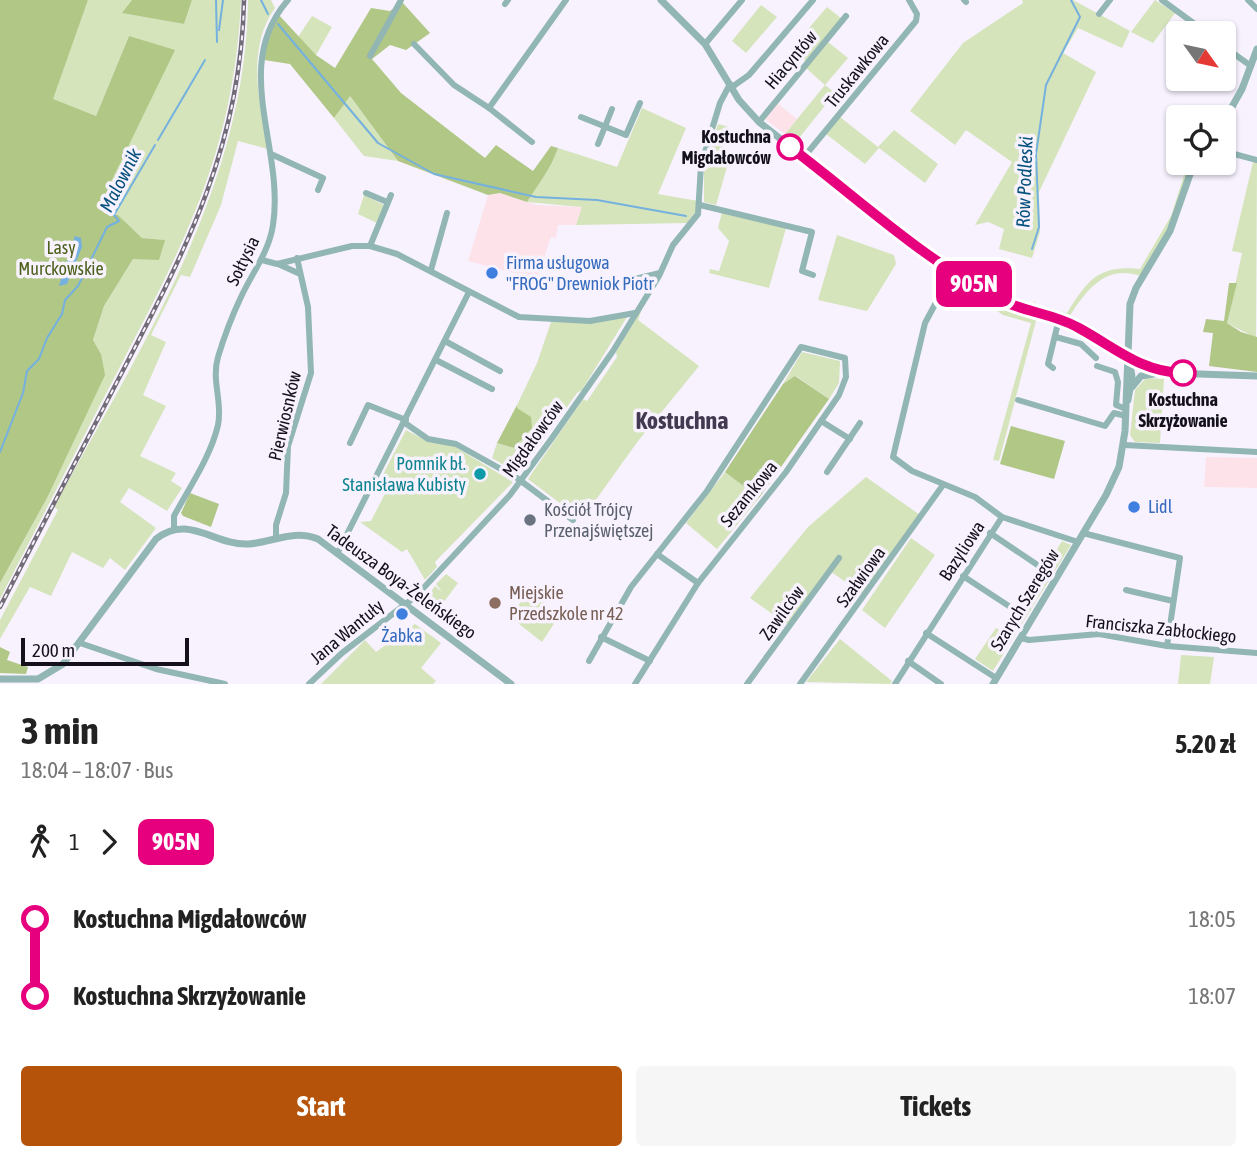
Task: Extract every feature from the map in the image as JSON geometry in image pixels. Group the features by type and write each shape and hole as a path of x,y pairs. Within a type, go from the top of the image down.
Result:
{"street":[{"name":"Sołtysia","path":"174,528 174,516 218,425 214,383 218,358 241,298 270,240 275,213 271,154 261,81 262,50 270,24 288,0"},
{"path":"370,56 401,0"},
{"path":"489,108 566,0"},
{"path":"661,0 705,44 731,86 759,122 891,230 1000,300 1059,319 1128,360 1164,372"},
{"path":"705,44 742,0"},
{"path":"813,0 750,75 731,86 720,103 701,165 701,205 813,232 802,271 813,275"},
{"name":"Truskawkowa","path":"804,157 916,20 917,14 909,0"},
{"path":"1099,14 1110,0"},
{"path":"1162,0 1191,21"},
{"path":"1248,0 1257,9"},
{"name":"Hiacyntów","path":"759,122 846,16"},
{"path":"414,44 454,85 532,142"},
{"path":"1232,105 1257,51"},
{"path":"1236,55 1251,66"},
{"path":"581,117 628,134 640,103"},
{"path":"597,144 612,108"},
{"path":"271,154 323,178"},
{"path":"1236,154 1257,160"},
{"path":"318,190 327,169"},
{"path":"1128,360 1132,297 1170,232 1190,175"},
{"path":"366,193 389,199 370,246"},
{"name":"Migdałowców","path":"406,603 522,481 613,351 660,273 671,248 698,214 701,205"},
{"path":"430,270 447,213"},
{"path":"278,264 352,246 370,246 397,254 519,317 531,320 590,321 635,313"},
{"name":"Pierwiosnków","path":"276,538 276,525 286,493 288,446 311,373 308,307 297,258"},
{"path":"262,260 298,272"},
{"path":"953,271 925,323 893,457 912,471 975,498 1002,517"},
{"path":"589,290 660,273"},
{"path":"338,552 406,422 469,292"},
{"path":"1053,368 1048,364 1059,319"},
{"path":"1056,337 1081,344 1097,362 1115,372 1116,405 1126,411"},
{"path":"444,341 499,371"},
{"name":"Sezamkowa","path":"589,661 631,587 707,491 801,347 854,359"},
{"name":"Sezamkowa","path":"635,684 698,583 786,472 821,421 844,385 845,358"},
{"path":"436,360 492,389"},
{"name":"Szarych Szeregów","path":"1126,411 1132,376 1128,360"},
{"name":"Szarych Szeregów","path":"995,681 1112,485 1124,445 1128,360"},
{"path":"1130,391 1139,378 1164,372 1257,376"},
{"path":"1018,400 1105,426 1114,413 1126,411"},
{"path":"350,443 368,405 406,422 428,439 456,444 522,481 573,520"},
{"path":"821,421 850,439"},
{"path":"827,472 860,423"},
{"path":"1124,445 1257,452"},
{"name":"Szałwiowa","path":"800,684 943,485"},
{"name":"Bazyliowa","path":"895,684 1002,517 1078,542"},
{"path":"0,679 37,682 63,664 156,539 174,528"},
{"name":"Tadeusza Boya-Żeleńskiego","path":"174,528 192,528 239,543 307,535 338,552 512,684"},
{"path":"990,533 1042,568"},
{"path":"1083,533 1180,558 1167,646"},
{"path":"657,554 698,583"},
{"name":"Zawilców","path":"747,684 839,558"},
{"path":"963,576 1018,612"},
{"path":"1126,590 1173,601"},
{"name":"Jana Wantuły","path":"309,684 341,653 406,603"},
{"path":"926,632 995,681"},
{"name":"Franciszka Zabłockiego","path":"1021,638 1029,640 1099,634 1167,646 1257,653"},
{"path":"601,636 650,661"},
{"path":"80,643 156,668 225,684"},
{"path":"908,662 941,684"}],"shaded area":[{"path":"777,103 797,119 785,134 765,119"},
{"path":"500,193 536,205 583,207 576,225 558,225 556,238 551,237 537,279 468,261 488,195"},
{"path":"1206,457 1257,458 1257,488 1204,487"}],"green space":[{"name":"Lasy Murckowskie","path":"0,0 88,0 53,99 96,116 129,36 175,50 109,186 104,213 118,215 142,238 165,240 159,260 133,259 104,306 93,340 101,354 105,375 47,498 0,583"},
{"path":"88,0 132,0 123,13 184,24 192,0 241,0 236,55 228,106 215,154 181,244 0,599 0,583 47,498 101,354 93,340 104,306 133,259 164,240 142,238 118,215 104,213 129,36 96,116 52,100"},
{"path":"132,0 192,0 184,24 122,13"},
{"path":"248,0 271,0 275,8 260,41 257,76 268,149 238,141 221,205 190,277 181,275 151,335 166,342 143,395 166,406 140,456 176,473 171,481 182,488 167,511 129,488 120,502 156,528 125,570 110,558 103,568 72,552 51,596 30,587 0,639 0,620 58,510 54,507 153,326 183,264 208,201 229,136 243,69"},
{"path":"1022,0 1073,0 1130,31 1122,48 1078,28 1063,53 1096,72 1039,192 1040,232 1032,258 999,249 1004,229 988,222 975,225 1012,162 966,130 955,145 910,111 963,43 1023,3"},
{"path":"1155,0 1175,13 1166,21 1166,25 1153,43 1131,32"},
{"path":"402,2 430,33 406,50 390,45 372,59 401,93 485,158 496,145 533,171 551,146 558,148 527,202 500,193 488,195 398,161 350,96 334,118 290,64 264,60 267,37 278,14 316,55 335,68 371,8 390,11"},
{"path":"761,5 777,17 746,53 732,41"},
{"path":"827,7 842,19 806,61 791,49"},
{"path":"312,16 332,27 316,55 298,37"},
{"path":"828,42 848,58 825,85 806,68"},
{"path":"825,85 835,93 795,143 785,134"},
{"path":"349,95 398,161 364,156 334,118"},
{"path":"642,108 686,128 658,194 698,201 696,211 687,223 576,225 582,207 527,202 558,148 617,167"},
{"path":"840,117 878,147 894,130 938,164 925,183 879,148 865,164 826,134"},
{"path":"718,124 729,127 720,157 729,160 716,205 704,202 704,166"},
{"path":"1253,162 1257,162 1256,338 1227,323 1242,253 1232,251"},
{"path":"1184,175 1187,175 1166,234 1140,276 1117,274 1098,282 1082,298 1069,317 1033,306 1034,301 1035,304 1067,313 1088,284 1104,272 1126,268 1140,269 1171,216"},
{"path":"364,195 384,205 377,223 358,214"},
{"path":"722,212 786,228 769,288 709,273 710,269 719,271 729,241 718,228"},
{"path":"837,235 894,255 896,264 867,311 818,300"},
{"path":"956,278 1000,306 1037,317 999,461 993,460 1031,323 1003,315 952,280"},
{"path":"1229,283 1237,283 1227,323 1241,332 1257,337 1257,372 1209,366 1213,333 1203,332 1206,319 1224,321"},
{"path":"642,309 638,320 699,366 638,441 585,515 580,511 577,516 528,479 583,399 587,401 617,357 616,352"},
{"path":"627,317 582,390 577,393 519,474 492,458 497,443 514,448 517,405 537,363 551,322"},
{"path":"802,352 840,361 839,383 829,399 796,376 783,384"},
{"path":"795,376 829,399 759,498 725,472 783,384"},
{"path":"1146,378 1164,379 1160,443 1135,442 1130,435 1135,390"},
{"path":"517,405 517,408 531,417 532,428 514,448 497,443"},
{"path":"1011,426 1065,441 1054,479 1000,464"},
{"path":"406,430 429,442 454,446 513,482 435,562 437,567 425,580 407,549 402,552 360,522 371,521 388,488 378,484"},
{"path":"725,472 759,498 717,549 686,523"},
{"path":"866,477 920,515 864,595 830,571 789,626 750,598 808,527"},
{"path":"190,493 219,504 211,527 181,513"},
{"path":"911,538 935,555 885,628 862,610"},
{"path":"1062,541 1071,545 993,671 975,659 996,628 1006,634"},
{"path":"446,574 458,583 435,614 422,604 435,586 442,592 436,584"},
{"path":"532,589 541,598 555,622 542,642 509,616"},
{"path":"415,624 441,643 421,668 436,681 433,684 321,684 365,640 376,652"},
{"path":"840,639 892,681 890,684 806,682"},
{"path":"0,647 10,652 7,660 28,667 26,674 0,673"},
{"path":"1181,655 1214,657 1210,684 1178,684"}],"water":[{"path":"75,236 81,238 82,247 67,284 59,286"}],"waterway":[{"name":"Malownik","path":"216,0 217,42"},
{"path":"219,30 223,0"},
{"path":"261,0 268,14"},
{"name":"Rów Podleski","path":"1032,249 1039,227 1036,154 1046,85 1080,17 1071,0"},
{"path":"278,24 378,143 434,174 536,197 597,200 686,216"},
{"name":"Malownik","path":"158,140 205,60"},
{"name":"Malownik","path":"0,452 23,393 27,371 39,359 47,338 62,314 65,300 78,286 107,227 119,221 114,215 155,145"}],"railway":[{"path":"0,607 165,288 205,198 232,104 240,54 244,0"}],"bus line":[{"name":"905N","path":"790,147 891,230 995,297 1068,322 1139,365 1164,372 1183,373"}],"place":[{"name":"Kostuchna Migdałowców","path":"790,147"},
{"name":"Firma usługowa \"FROG\" Drewniok Piotr","path":"492,273"},
{"name":"Kostuchna Skrzyżowanie","path":"1183,373"},
{"name":"Pomnik bł. Stanisława Kubisty","path":"480,474"},
{"name":"Lidl","path":"1134,507"},
{"name":"Kościół Trójcy Przenajświętszej","path":"530,520"},
{"name":"Miejskie Przedszkole nr 42","path":"495,603"},
{"name":"Żabka","path":"402,614"}],"district":[{"name":"Kostuchna","path":"682,421"}]}
